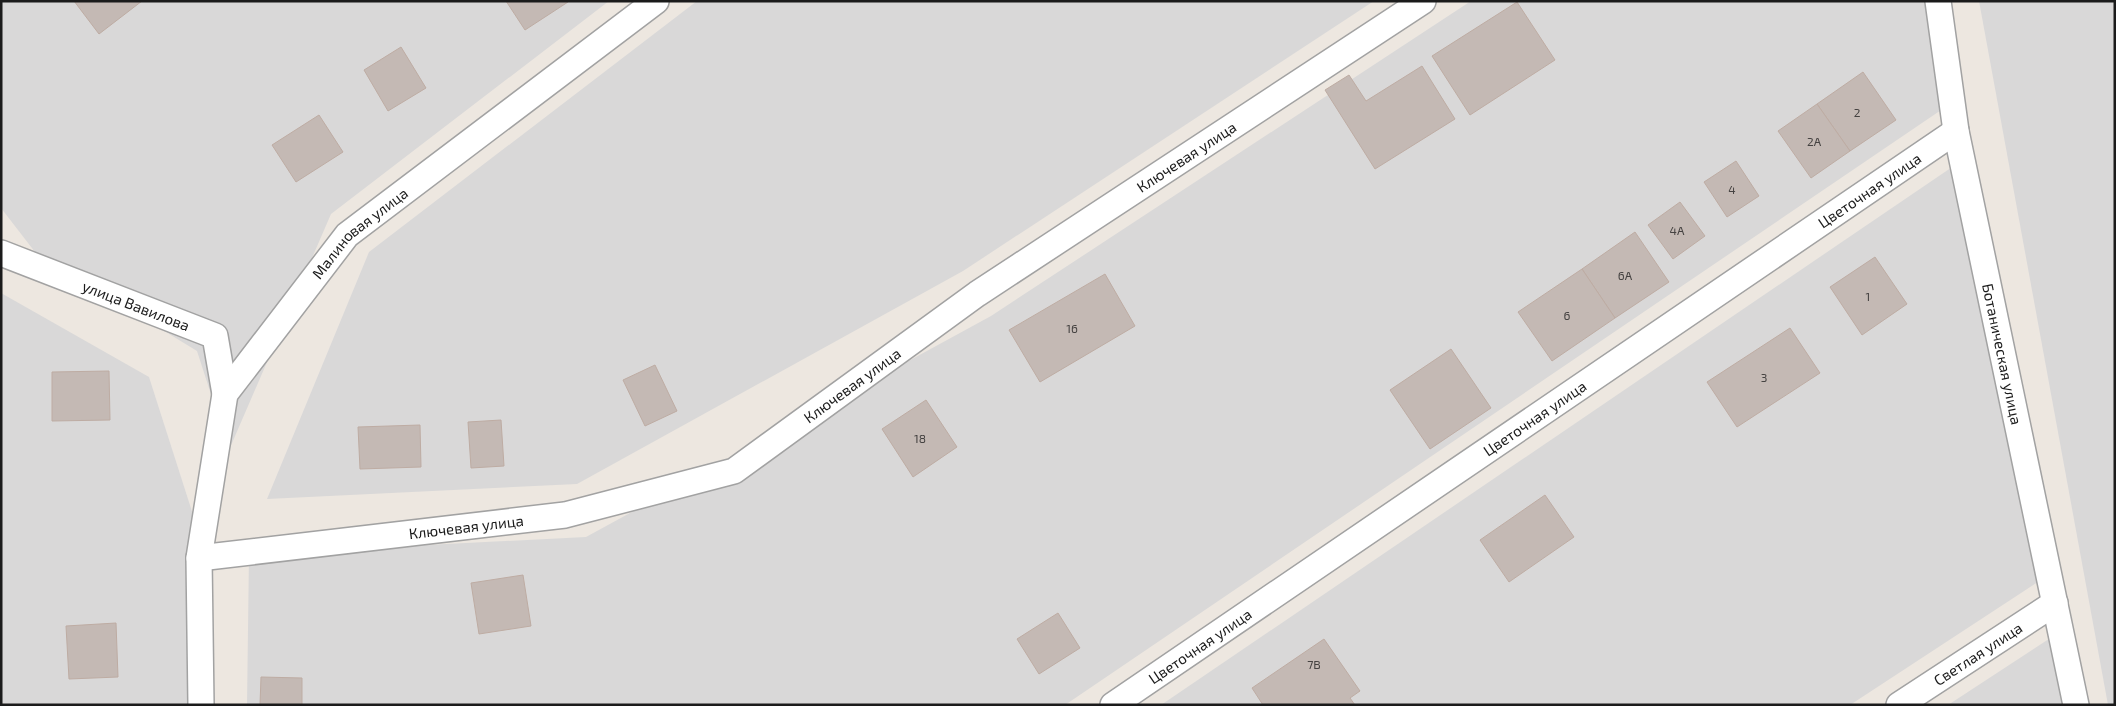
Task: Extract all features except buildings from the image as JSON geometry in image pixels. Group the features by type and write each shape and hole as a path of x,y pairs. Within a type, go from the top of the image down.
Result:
{"street":[{"name":"Малиновая улица","path":"199,558 225,394 347,235 656,1"},
{"name":"Ключевая улица","path":"199,558 565,515 734,472 976,294 1423,1"},
{"name":"Ботаническая улица","path":"1938,1 1956,131 2076,705"},
{"name":"Цветочная улица","path":"1113,705 1956,131"},
{"name":"улица Вавилова","path":"1,253 215,336 225,394"},
{"path":"199,558 202,705"},
{"name":"Светлая улица","path":"1899,705 2055,603"}],"shaded area":[{"path":"1,1 609,1 331,214 229,450 197,351 35,252 1,208"},
{"path":"697,1 1374,1 963,271 577,484 267,499 369,252"},
{"path":"1471,1 1930,1 1950,104 1065,705 247,705 249,554 586,537 991,316"},
{"path":"1979,1 2115,1 2115,705 2108,705"},
{"path":"1961,161 2044,578 1850,705 1161,705"},
{"path":"1,293 149,377 196,524 195,705 1,705"},
{"path":"2055,635 2069,705 1948,705"}]}
